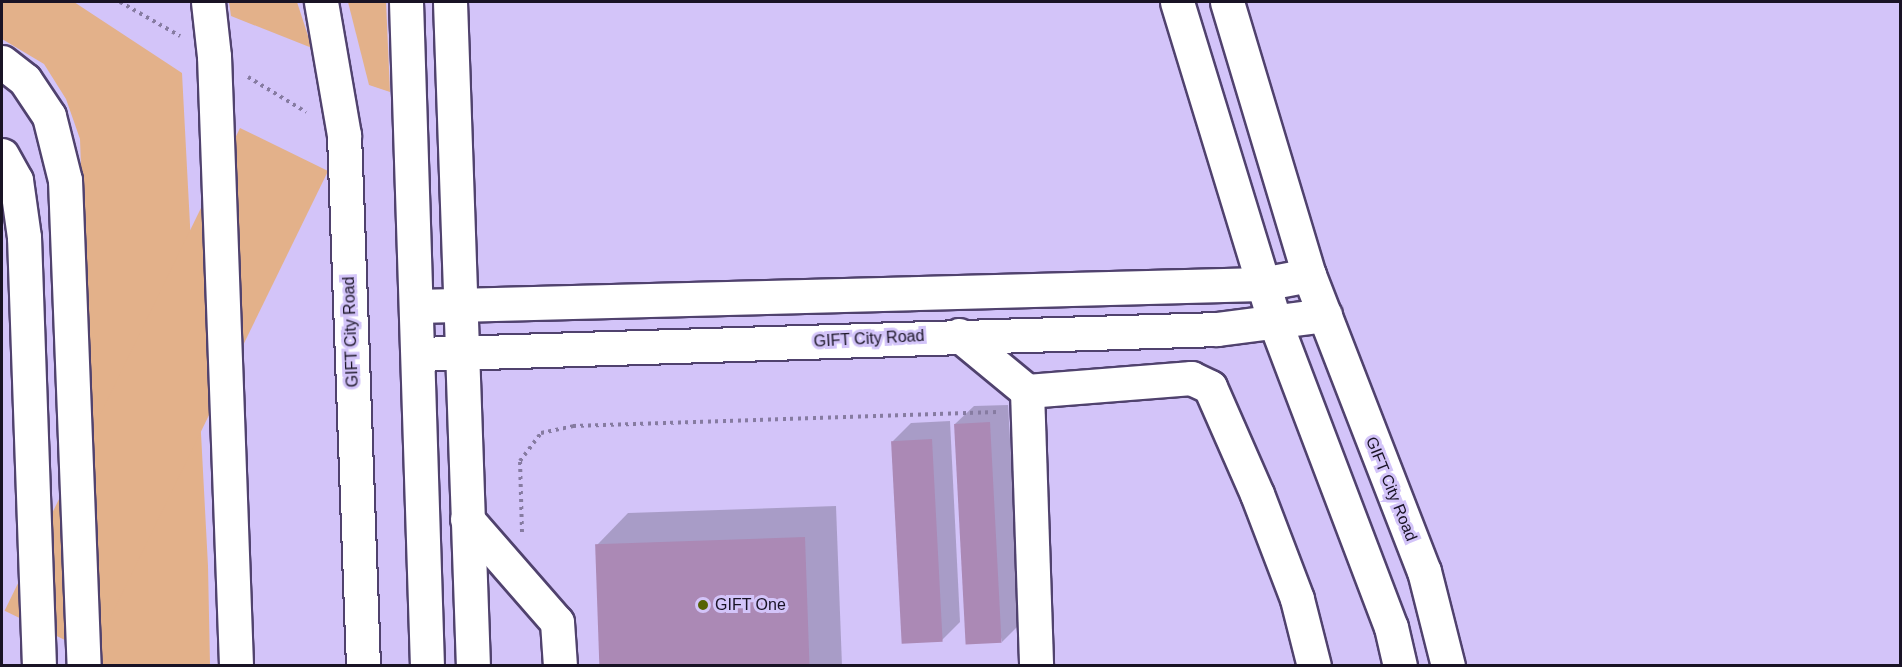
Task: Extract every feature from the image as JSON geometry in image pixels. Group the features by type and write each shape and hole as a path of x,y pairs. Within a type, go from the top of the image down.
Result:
{"street":[{"path":"208,2 214,56 236,666"},
{"name":"GIFT City Road","path":"321,2 344,135 363,666"},
{"path":"406,2 419,354 427,666"},
{"path":"450,2 473,666"},
{"path":"1177,2 1262,284 1391,627 1400,666"},
{"name":"GIFT City Road","path":"1227,2 1310,275 1424,572 1448,666"},
{"path":"2,62 25,80 49,116 65,180 84,666"},
{"path":"2,155 16,180 24,237 39,666"},
{"path":"417,306 1262,284 1310,275"},
{"name":"GIFT City Road","path":"419,354 463,355 959,335 1217,329 1325,315"},
{"path":"959,335 1028,401 1036,666"},
{"path":"1028,401 1191,378 1210,387 1257,495 1297,598 1314,666"},
{"path":"467,519 557,622 560,666"}],"path":[{"path":"120,2 344,135"},
{"path":"524,584 520,461 541,433 573,426 1028,401"}],"shaded area":[{"path":"2,2 74,2 182,73 208,566 210,665 99,665 80,139 66,99 44,64 2,39"},
{"path":"229,2 297,2 312,48 231,16"},
{"path":"348,2 386,2 390,92 369,85"},
{"path":"240,128 328,171 93,654 5,611"}],"building":[{"path":"990,422 1002,643 966,645 954,424"},
{"path":"932,439 943,642 902,644 891,441"},
{"name":"GIFT One","path":"805,537 810,666 599,666 595,544"}],"place":[{"name":"GIFT One","path":"703,605"}]}
